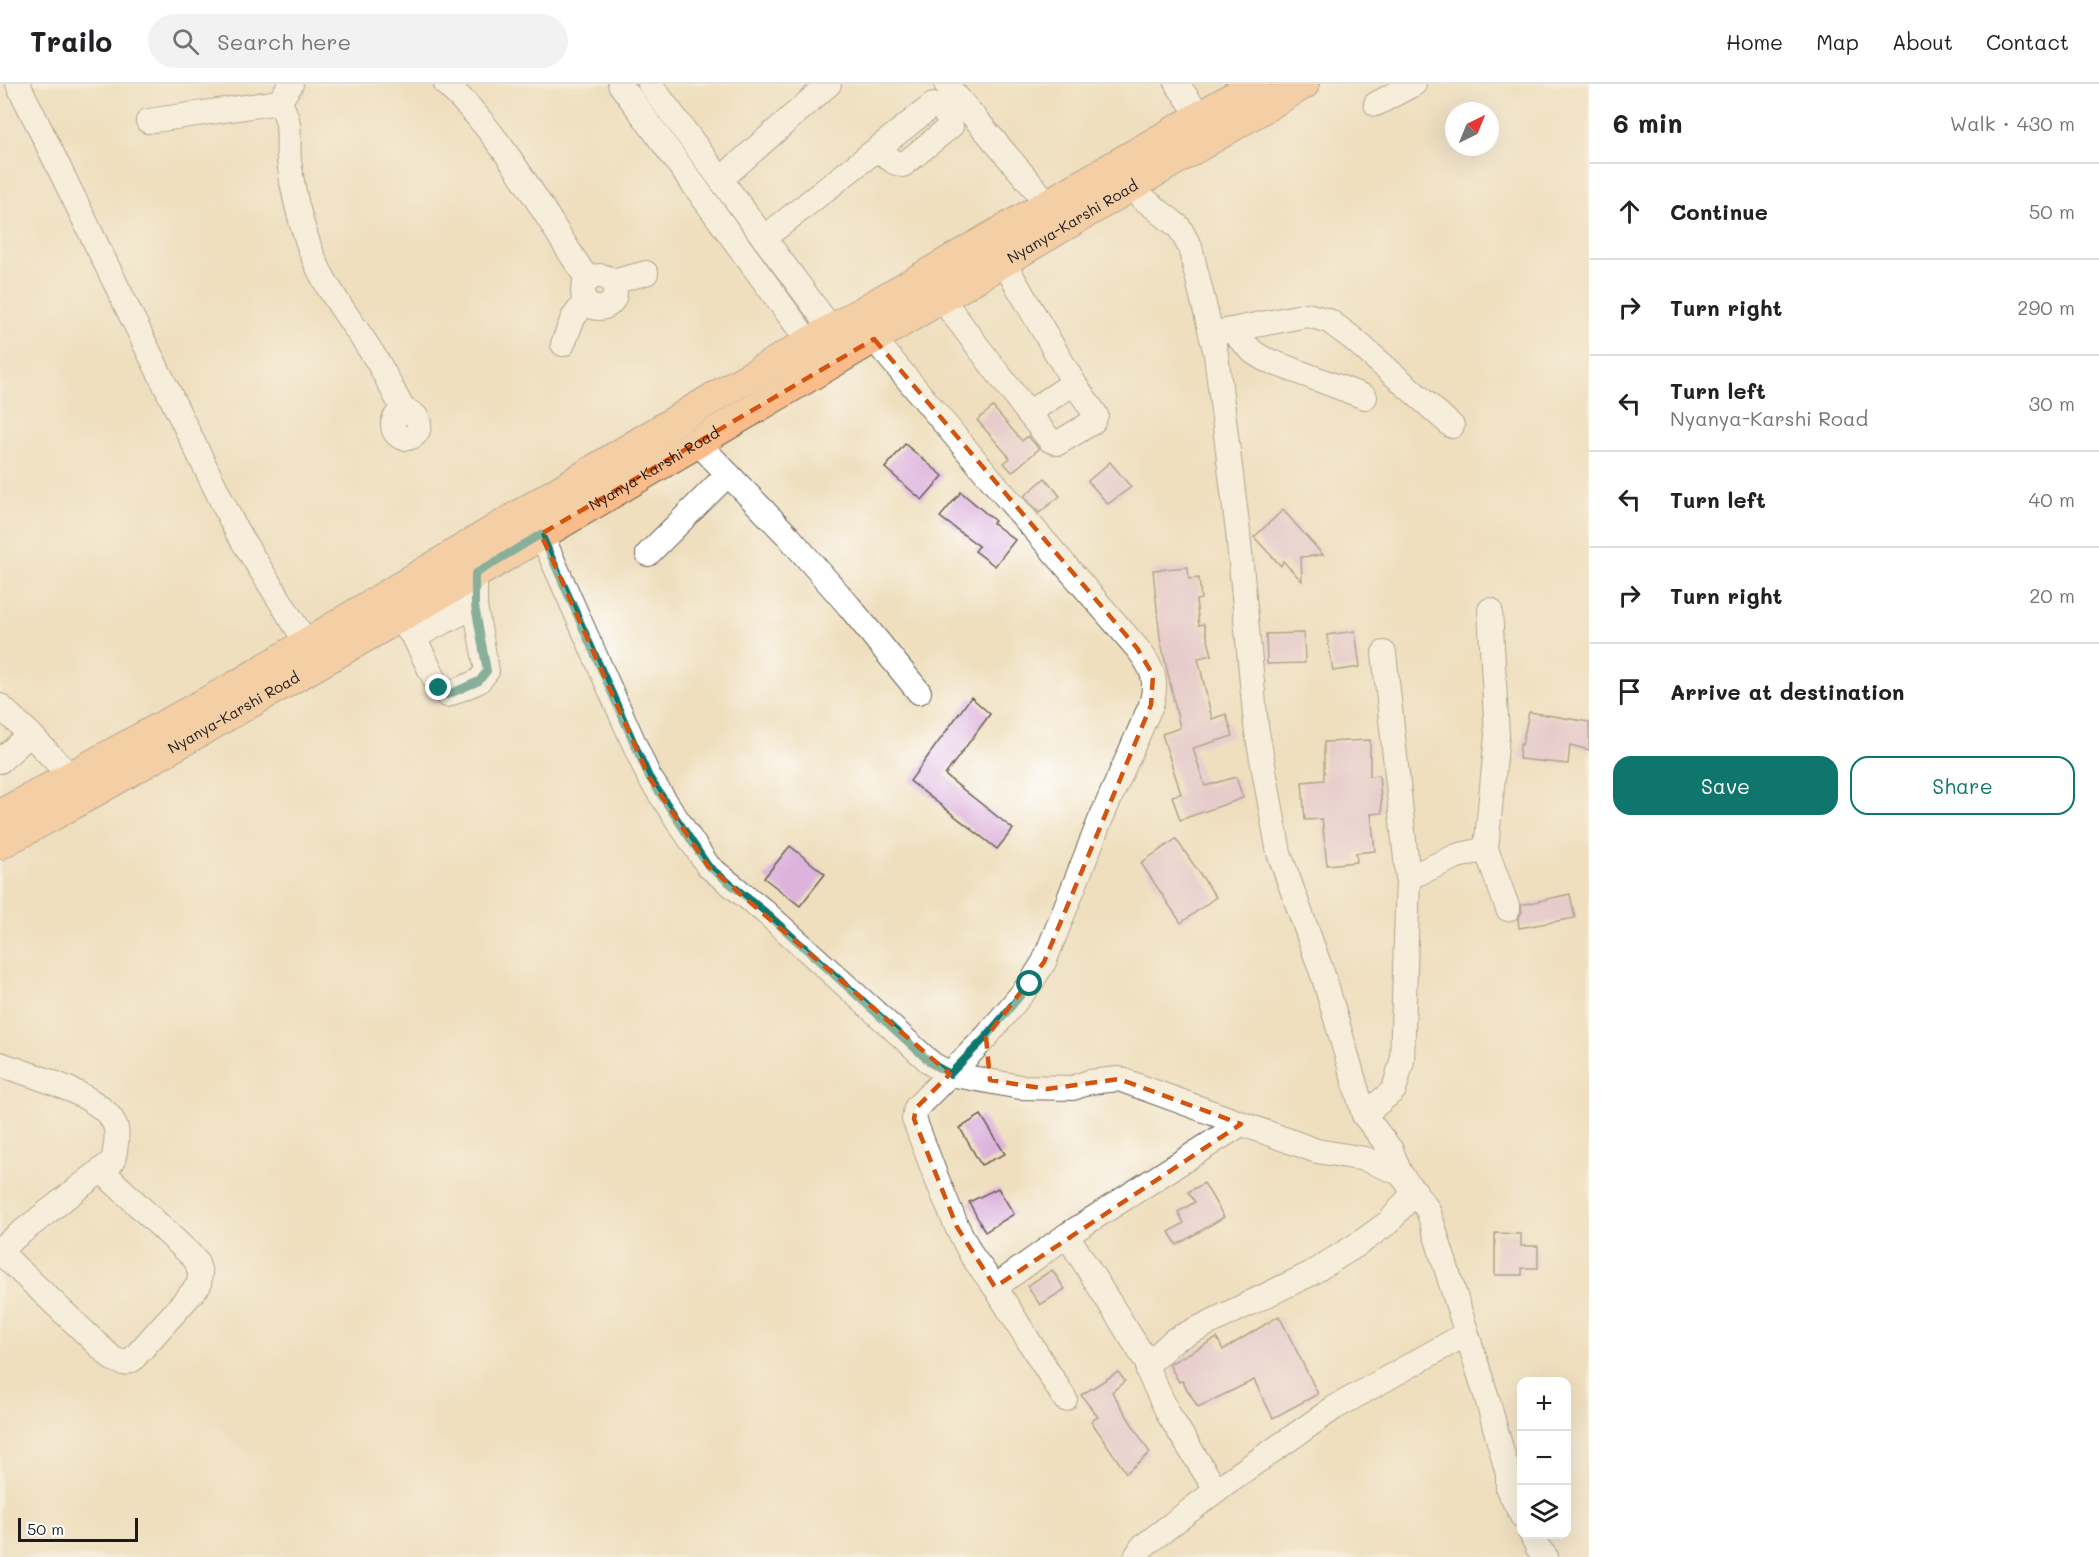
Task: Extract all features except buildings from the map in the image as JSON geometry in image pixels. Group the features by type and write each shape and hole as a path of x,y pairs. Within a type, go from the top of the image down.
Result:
{"main road":[{"name":"Nyanya-Karshi Road","path":"3,810 70,777 236,686 307,644 407,612 718,395 1256,84"},
{"name":"Nyanya-Karshi Road","path":"0,844 60,812 475,574 1304,84"}],"street":[{"path":"18,84 236,530 307,644"},
{"path":"446,84 500,144 587,291"},
{"path":"620,84 820,336 850,353 1001,491 1137,648 1148,662 1153,675 1155,692 1151,705 1099,823 1044,962 1030,984 986,1037 916,1108 914,1119 957,1227 972,1256 995,1287 1065,1399"},
{"path":"651,84 764,238 820,336"},
{"path":"721,179 829,84"},
{"path":"946,84 1048,204"},
{"path":"1177,84 1200,117"},
{"path":"1376,104 1414,84"},
{"path":"148,121 285,93 290,132 289,158 294,189 310,249 337,305 376,359 404,411"},
{"path":"764,238 879,149"},
{"path":"1130,188 1179,227 1190,247 1221,332 1216,354 1238,532 1256,726 1279,853 1325,981 1364,1115 1391,1150 1408,1182 1428,1210 1487,1398 1508,1474 1508,1490 1517,1508"},
{"path":"942,299 1028,413 1050,440 1058,443 1093,422 1096,415 1074,383 1004,262"},
{"path":"563,344 592,277 603,276 612,282 646,273"},
{"path":"1221,332 1307,315 1329,321 1352,338 1452,426"},
{"path":"1221,332 1264,359 1365,397"},
{"path":"1028,413 1074,383"},
{"path":"698,443 788,536 919,692"},
{"path":"648,554 728,474"},
{"path":"541,534 649,777 708,866 764,911 932,1064 950,1074 1020,1087 1073,1088 1089,1082 1119,1079 1317,1150 1365,1159 1408,1182"},
{"path":"475,574 475,606 487,671 479,681 447,695 439,688 407,612 475,606"},
{"path":"1490,610 1497,736 1486,849 1508,909"},
{"path":"1364,1115 1394,1090 1402,1061 1408,878 1384,653"},
{"path":"0,706 70,777"},
{"path":"0,761 30,734"},
{"path":"1408,878 1457,856 1486,849"},
{"path":"986,1037 990,1052 990,1080"},
{"path":"0,1064 83,1095 104,1109 116,1127 113,1161 101,1170 0,1250 113,1359 123,1363 132,1360 199,1285 200,1273 196,1260 101,1170"},
{"path":"995,1287 1067,1235 1241,1124"},
{"path":"1148,1364 1174,1340 1310,1274 1360,1243 1389,1222 1408,1182"},
{"path":"1067,1235 1148,1364 1148,1371 1169,1415 1216,1490"},
{"path":"1136,1557 1142,1547 1216,1490 1334,1408 1466,1334"},
{"path":"1534,1539 1546,1557"}],"highlighted area":[{"path":"874,339 1137,648 1153,675 1151,705 1044,962 986,1037 990,1080 1047,1089 1119,1079 1241,1124 995,1287 957,1227 914,1119 916,1108 950,1074 708,866 649,777 541,534"}],"route":[{"path":"439,688 447,695 479,681 487,671 475,606 475,574 541,534 649,777 708,866 764,911 932,1064 950,1074 986,1037 1030,984"}]}
